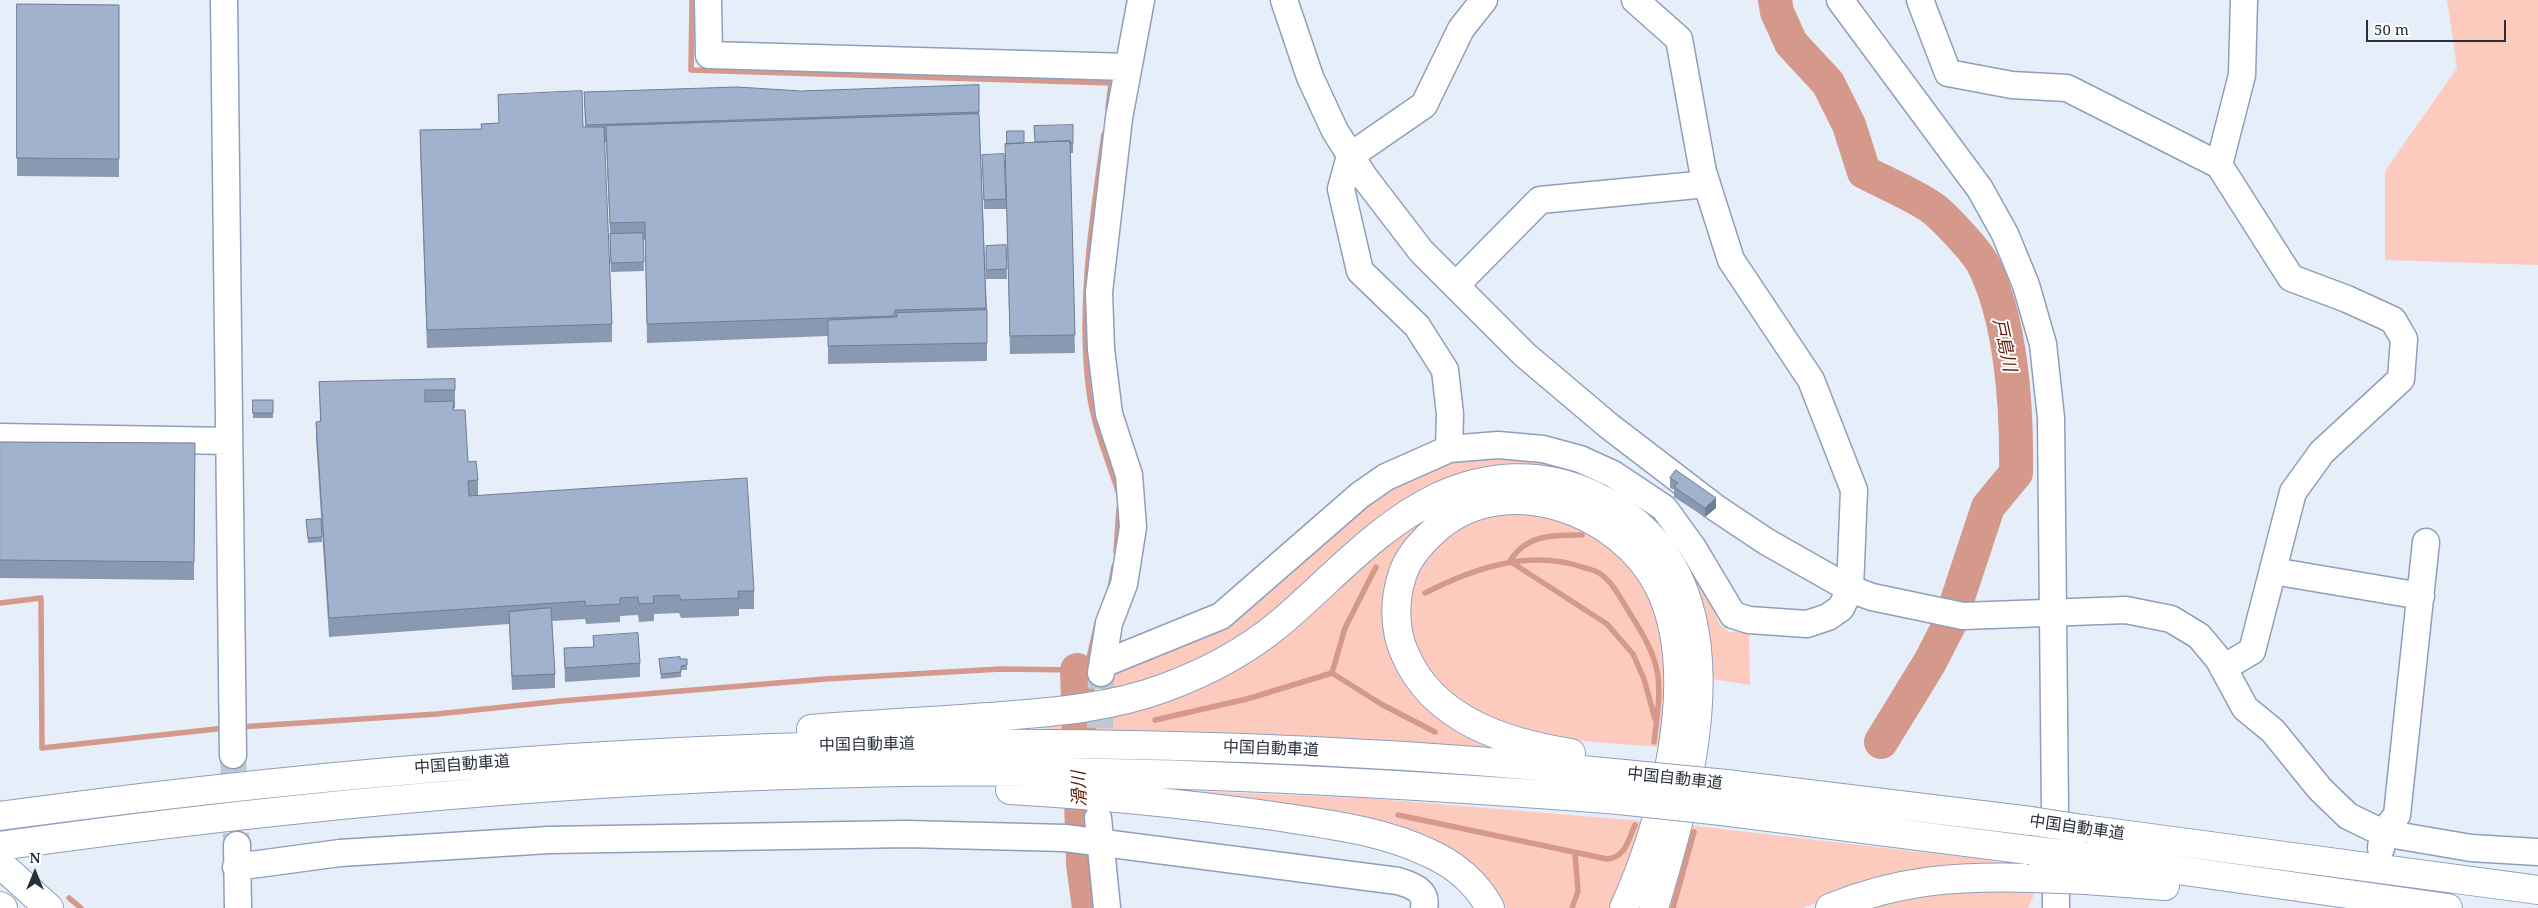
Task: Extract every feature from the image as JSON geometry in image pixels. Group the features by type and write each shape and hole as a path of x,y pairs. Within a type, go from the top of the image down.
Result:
{"highway":[{"path":"569,757 788,731 1046,712 1088,707 1161,690 1193,677 1248,646 1276,626 1375,538 1421,506 1458,488 1479,482 1519,478 1552,480 1573,486 1616,508 1651,538 1677,577 1693,623 1699,669 1695,745 1677,827 1654,908"},
{"path":"1624,908 1647,850 1661,799 1674,736 1677,705 1676,654 1673,631 1660,589 1642,560 1623,541 1587,515 1566,507 1537,502 1498,502 1478,505 1459,513 1441,524 1413,552 1404,567 1398,587 1397,622 1400,644 1420,681 1436,699 1474,726 1498,735 1627,768"},
{"name":"中国自動車道","path":"0,816 257,783 569,757 839,745 1183,746 1627,768 2538,890"},
{"name":"中国自動車道","path":"0,846 250,813 568,786 806,774 988,772 1180,774 1332,780 1619,800 1722,811 2029,850 2086,869 2448,908"},
{"path":"806,774 869,791 979,788 1083,794 1208,807 1347,828 1381,836 1430,853 1472,882 1490,908"},
{"path":"0,864 49,908"},
{"path":"1830,908 1878,890 1913,882 1985,877 2033,878 2086,869 2426,908"}],"street":[{"path":"224,0 233,755"},
{"path":"708,0 709,55 1128,66"},
{"path":"1141,0 1118,128 1099,292 1101,349 1109,414 1129,475 1133,527 1124,584 1109,623 1102,668 1221,616 1360,495 1386,477 1449,449 1498,445 1543,449 1580,459 1613,474 1664,508 1693,548 1733,615 1749,620 1807,624 1828,617 1842,608 1850,589 1854,490 1811,380 1731,260 1707,184 1679,39 1635,0"},
{"path":"1284,0 1310,77 1335,131 1365,178 1421,251 1525,355 1609,426 1716,508 1767,542 1850,589 1889,601 1963,616 2126,610 2171,619 2199,636 2223,668 2245,708 2273,731 2320,789 2348,816 2382,841 2538,852"},
{"path":"1449,449 1450,414 1445,370 1417,326 1360,271 1341,189 1350,156 1424,105 1461,29 1484,0"},
{"path":"1840,0 1980,189 2005,234 2026,285 2043,344 2051,418 2056,908"},
{"path":"1920,0 1948,73 2012,86 2067,88 2219,165 2291,278 2347,299 2393,320 2404,339 2401,380 2322,452 2293,492 2252,651 2223,668"},
{"path":"2219,165 2242,75 2244,0"},
{"path":"1456,286 1540,200 1707,184"},
{"path":"0,436 230,441"},
{"path":"2382,841 2397,816 2426,542"},
{"path":"2273,571 2421,596"},
{"path":"1100,830 1107,908"},
{"path":"238,908 236,856 340,853 550,840 908,834 1065,838 1100,830 1398,881 1415,886 1422,894 1424,908"}],"shaded area":[{"path":"2447,0 2538,0 2538,265 2385,260 2385,171 2457,68"},
{"path":"1520,456 1602,478 1646,506 1674,535 1697,576 1720,625 1729,632 1749,630 1750,685 1712,679 1702,606 1692,581 1640,512 1622,498 1595,483 1494,468 1244,638 1174,674 1107,694 1108,680 1112,672 1341,524 1400,481 1453,458"},
{"path":"1521,511 1556,517 1576,523 1607,543 1631,565 1647,591 1657,618 1663,648 1663,713 1660,747 1563,738 1515,728 1492,720 1471,709 1444,688 1424,664 1412,639 1408,612 1412,585 1425,560 1446,538 1476,519 1492,514"},
{"path":"1437,514 1408,537 1393,564 1385,602 1385,622 1393,660 1402,678 1422,703 1454,726 1502,749 1258,734 1176,731 1085,731 1031,727 1136,709 1200,689 1250,660 1417,521"},
{"path":"1121,788 1365,798 1643,821 1611,908 1505,908 1487,880 1462,858 1434,842 1403,830"},
{"path":"1688,825 2009,864 1869,882 1803,908 1665,908"},
{"path":"2034,889 2028,908 1861,908 1917,894"}],"building":[{"path":"17,4 119,5 119,159 17,158"},
{"path":"979,85 979,112 586,125 584,92 737,87 801,91"},
{"path":"582,91 583,127 604,127 612,324 427,330 420,130 482,129 481,124 499,123 498,95"},
{"path":"979,114 986,308 895,310 894,316 647,324 645,222 610,223 606,126"},
{"path":"1073,125 1073,143 1070,143 1070,141 1035,142 1034,126"},
{"path":"1007,131 1024,131 1024,143 1007,144"},
{"path":"1070,141 1075,335 1010,336 1005,144"},
{"path":"1004,154 1006,199 984,200 982,155"},
{"path":"643,233 644,262 611,263 610,234"},
{"path":"1006,245 1007,269 986,270 986,246"},
{"path":"987,310 987,343 828,346 828,320 897,317 897,313"},
{"path":"455,379 455,390 425,390 425,402 454,401 453,410 465,410 468,462 476,461 478,480 468,481 469,496 747,478 754,591 738,591 739,598 681,600 679,595 653,596 654,603 639,604 638,597 620,598 620,604 586,606 585,601 329,618 316,422 321,421 319,382"},
{"path":"253,400 273,400 273,413 253,413"},
{"path":"0,442 195,443 194,562 0,560"},
{"path":"1676,470 1716,498 1705,508 1674,487 1678,483 1670,478"},
{"path":"321,519 322,537 308,538 306,520"},
{"path":"551,608 555,674 512,676 509,612"},
{"path":"638,633 640,663 565,668 564,648 594,647 593,636"},
{"path":"680,657 680,659 687,659 687,665 681,666 681,672 661,674 659,659"}],"waterway":[{"path":"692,0 691,70 1111,83 1108,108"},
{"name":"戸島川","path":"1775,0 1777,12 1791,43 1828,83 1849,125 1864,172 1929,205 1961,236 1980,259 1993,287 2001,312 2011,366 2014,394 2016,473 1988,507 1949,625 1930,662 1881,742"},
{"path":"1104,134 1088,263 1085,327 1086,360 1094,418 1119,494"},
{"path":"1116,552 1119,508"},
{"path":"1510,561 1517,552 1533,541 1551,536 1582,535"},
{"path":"1425,593 1481,569 1521,561 1562,562 1599,573 1613,586 1620,596 1649,646 1654,661 1658,674 1659,688 1654,742"},
{"path":"1511,562 1607,624 1633,654 1644,679 1655,719"},
{"path":"1110,588 1114,566"},
{"path":"1332,673 1345,628 1376,567"},
{"path":"0,603 41,598 42,748 225,728"},
{"path":"239,727 437,714 561,701 825,679 1001,669 1077,670 1088,662 1097,623"},
{"name":"滑川","path":"1077,670 1083,864 1089,908"},
{"path":"1155,720 1247,699 1332,673 1381,704 1435,732"},
{"path":"1398,815 1607,859 1618,855 1626,847 1635,825"},
{"path":"1673,908 1694,832"},
{"path":"1572,908 1578,891 1575,854"},
{"path":"69,898 81,908"}],"tunnel":[{"path":"1099,767 1101,673"},
{"path":"233,755 236,839"}]}
